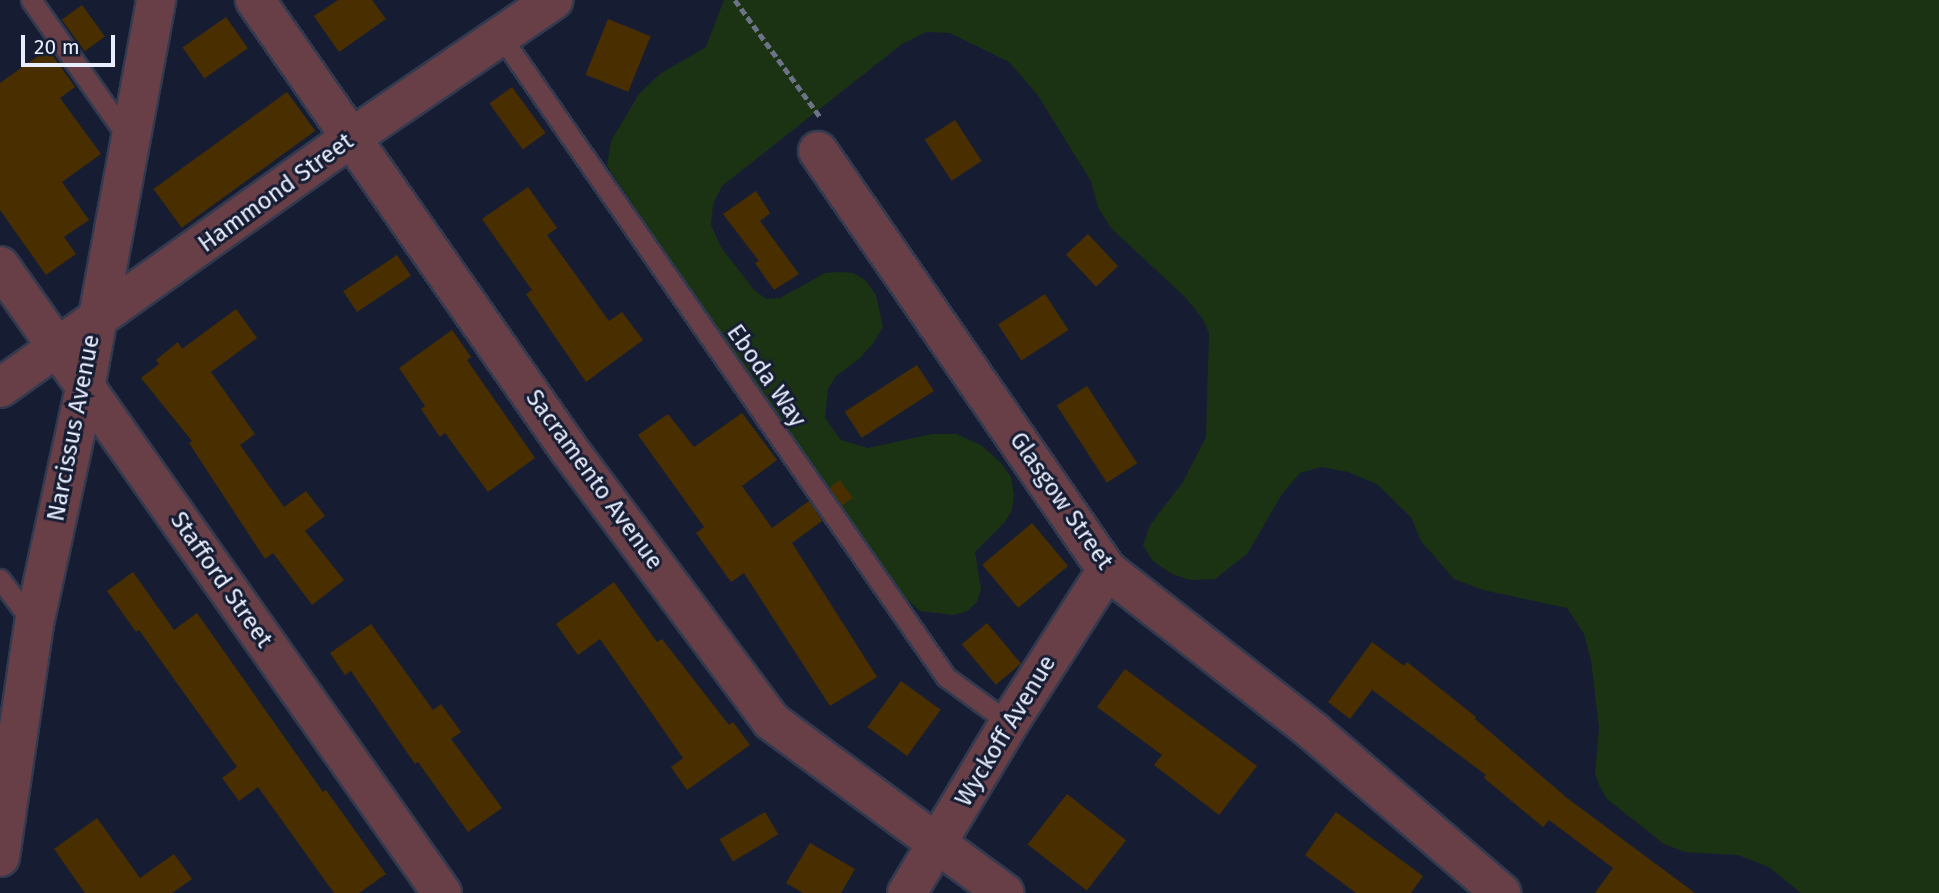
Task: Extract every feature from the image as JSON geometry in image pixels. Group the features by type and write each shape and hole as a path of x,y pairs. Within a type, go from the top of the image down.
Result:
{"street":[{"name":"Narcissus Avenue","path":"0,857 34,624 85,388 156,0"},
{"name":"Sacramento Avenue","path":"255,0 570,450 771,721 1004,893"},
{"name":"Hammond Street","path":"0,388 351,138 502,38 553,0"},
{"name":"Glasgow Street","path":"818,151 1107,570 1314,732 1502,893"},
{"name":"Stafford Street","path":"0,266 442,893"},
{"name":"Wyckoff Avenue","path":"907,893 1009,723 1107,570"}],"lane":[{"path":"30,0 130,140"},
{"name":"Eboda Way","path":"502,38 946,677 1009,723"},
{"path":"0,579 34,624"}],"path":[{"path":"735,0 824,122 818,151"}],"green space":[{"path":"724,0 1939,0 1939,893 1801,893 1769,867 1738,855 1685,852 1664,844 1607,799 1600,787 1595,773 1599,728 1591,660 1584,634 1567,608 1483,590 1454,579 1421,541 1411,517 1377,484 1348,472 1321,467 1300,473 1282,494 1247,554 1215,579 1190,580 1172,574 1153,561 1143,545 1150,525 1183,482 1206,437 1209,333 1203,319 1185,297 1111,228 1098,207 1091,181 1037,94 1009,62 950,33 926,32 902,44 722,186 713,204 711,225 721,247 754,290 766,299 780,298 825,273 838,272 853,273 865,280 876,295 883,327 860,358 836,376 828,389 825,418 841,440 868,448 932,434 956,434 981,445 1001,463 1011,477 1014,495 1012,510 1005,522 975,552 981,589 977,602 967,611 954,615 920,611 899,592 839,510 607,166 611,141 639,94 660,74 706,47"}],"building":[{"path":"338,0 372,0 386,19 339,52 314,16"},
{"path":"82,5 105,37 85,51 62,20"},
{"path":"226,17 248,48 204,79 183,47"},
{"path":"608,19 651,36 628,92 586,75"},
{"path":"48,49 75,87 60,98 101,154 62,182 89,220 64,237 76,254 46,275 0,210 0,83"},
{"path":"512,87 546,133 523,150 489,103"},
{"path":"287,92 315,131 182,228 154,189"},
{"path":"955,120 982,161 951,181 925,140"},
{"path":"528,187 557,228 547,235 609,321 622,312 643,340 586,382 526,294 532,290 482,219"},
{"path":"756,191 770,213 760,221 799,274 774,290 755,263 759,261 723,214"},
{"path":"1088,234 1118,266 1096,287 1066,254"},
{"path":"397,255 411,276 357,312 343,291"},
{"path":"1045,294 1068,330 1021,361 998,324"},
{"path":"236,309 257,338 211,372 255,434 240,445 284,507 306,491 325,516 305,531 344,580 312,605 273,553 265,559 189,443 192,441 141,378 159,364 156,360 178,342 182,349"},
{"path":"452,330 471,357 467,360 535,458 488,492 445,433 440,437 421,409 425,406 399,368"},
{"path":"917,365 934,391 862,438 845,412"},
{"path":"1087,386 1137,463 1107,483 1057,406"},
{"path":"742,413 777,460 742,486 772,528 809,501 822,521 792,543 877,677 830,706 744,573 731,582 696,533 704,527 638,435 668,414 694,447"},
{"path":"840,480 853,498 842,505 829,488"},
{"path":"1032,523 1068,566 1018,608 982,565"},
{"path":"133,572 174,630 197,613 323,792 326,790 386,874 359,893 334,893 258,787 239,801 222,778 237,767 139,630 136,632 107,591"},
{"path":"614,582 657,642 662,639 729,725 733,722 750,745 687,790 671,767 683,758 600,639 578,655 556,624"},
{"path":"987,623 1021,664 996,685 962,644"},
{"path":"371,624 433,710 441,704 461,732 451,739 502,808 468,832 418,762 415,764 351,671 345,675 330,653"},
{"path":"1372,642 1404,666 1407,662 1476,717 1475,719 1567,798 1695,893 1595,893 1613,868 1549,820 1543,827 1484,778 1486,775 1372,690 1350,719 1328,702"},
{"path":"1125,669 1257,766 1219,815 1154,765 1162,755 1097,707"},
{"path":"901,681 941,710 907,756 867,727"},
{"path":"1067,794 1126,840 1087,891 1028,844"},
{"path":"765,812 778,834 733,862 720,839"},
{"path":"1336,812 1423,876 1411,893 1356,893 1305,855"},
{"path":"97,818 140,878 174,854 192,879 172,893 85,893 54,849"},
{"path":"810,843 855,869 841,893 803,893 786,883"}]}
